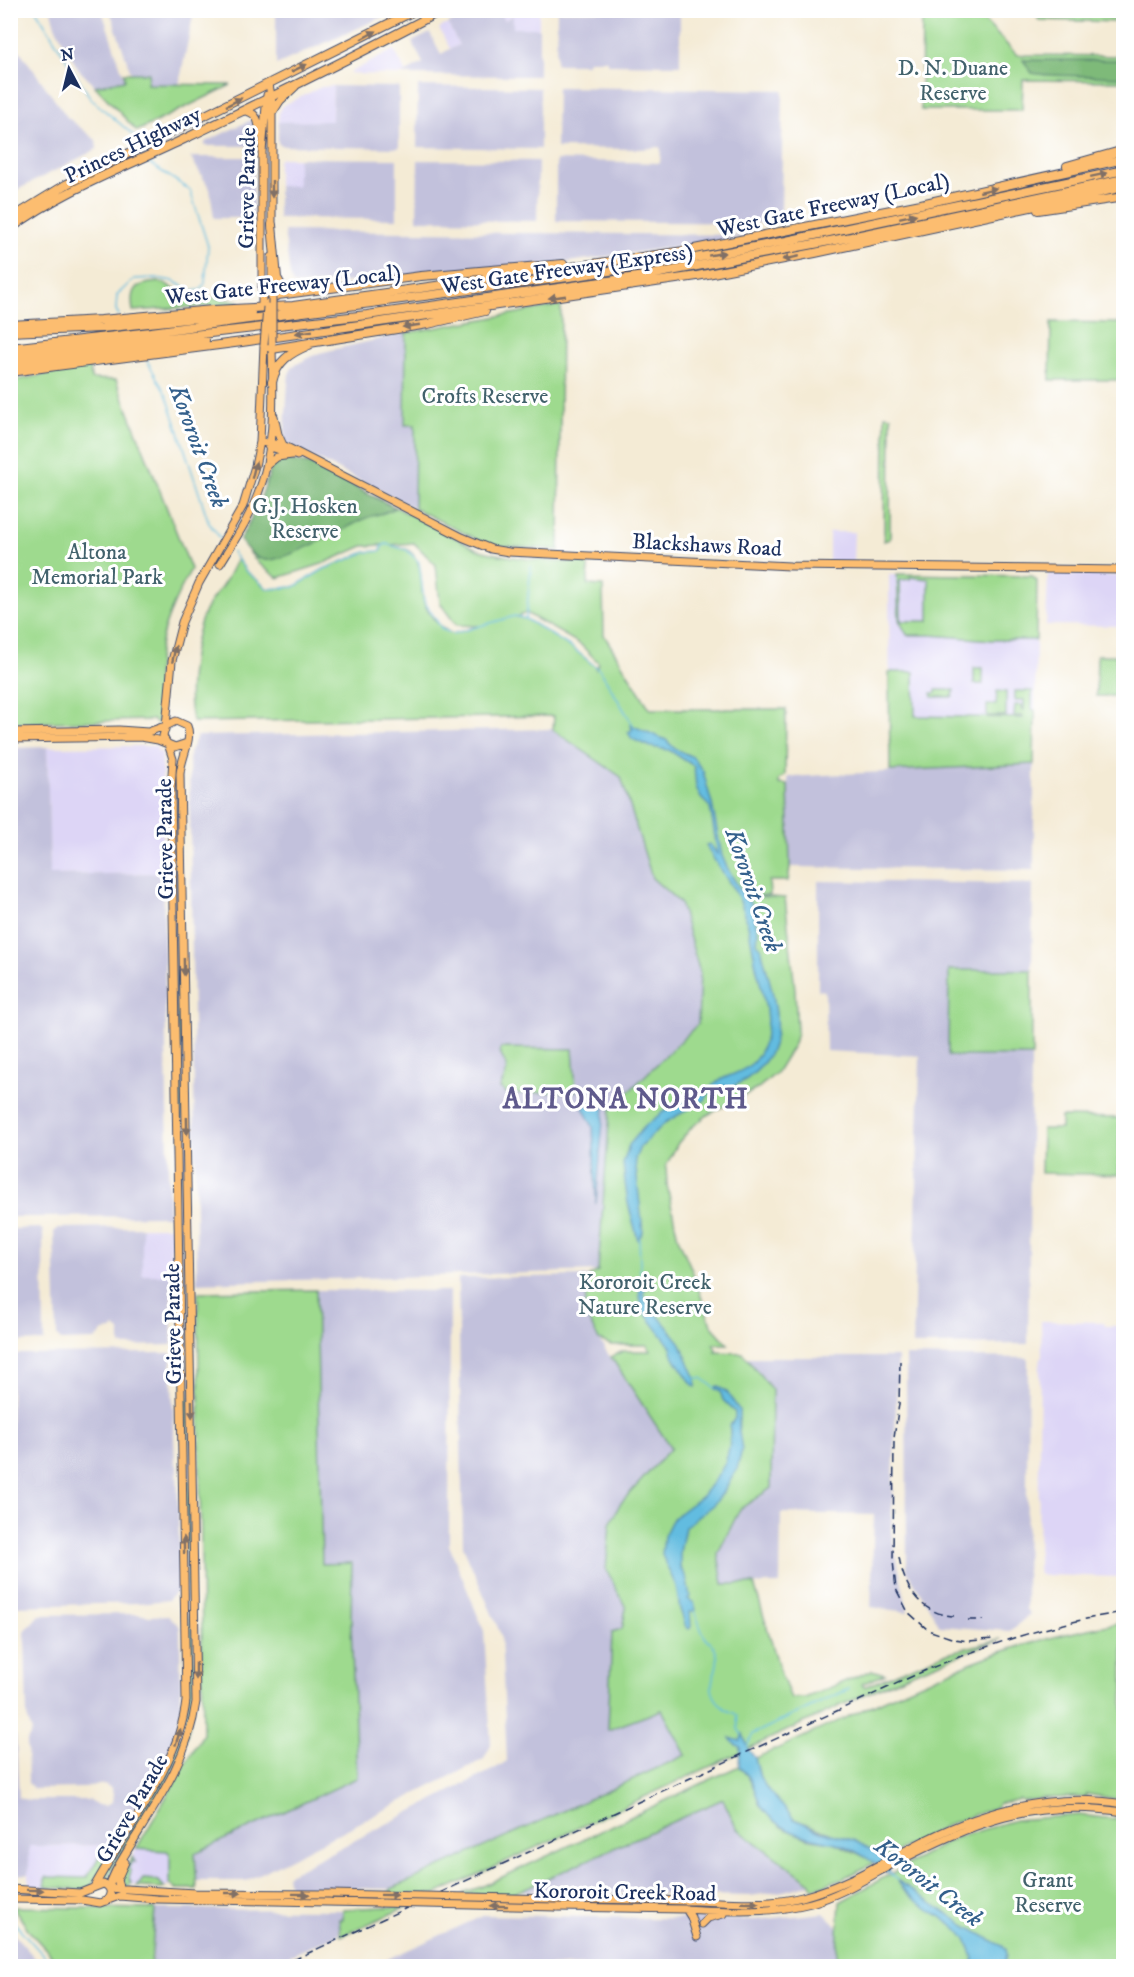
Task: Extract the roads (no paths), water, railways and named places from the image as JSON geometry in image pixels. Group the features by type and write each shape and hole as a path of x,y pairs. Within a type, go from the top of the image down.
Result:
{"highway":[{"name":"Princes Highway","path":"13,217 67,184 416,10"},
{"name":"Princes Highway","path":"10,230 70,193 269,98 442,10"},
{"path":"1012,184 1124,150"},
{"name":"West Gate Freeway (Local)","path":"10,325 101,324 242,314 504,278 684,251 910,207 1124,159"},
{"name":"West Gate Freeway (Express)","path":"10,346 151,332 567,278 695,258 818,235 1124,170"},
{"name":"West Gate Freeway (Express)","path":"10,356 119,351 159,346 281,326 701,267 1124,179"},
{"name":"West Gate Freeway (Local)","path":"10,368 84,361 119,351 515,303 719,272 1124,187"},
{"path":"910,233 951,228 1024,212 1124,197"},
{"path":"13,217 25,219"},
{"path":"272,225 277,278 282,287 293,294"},
{"path":"272,298 421,276 684,251"},
{"path":"270,345 428,324 515,303"},
{"path":"10,332 101,324"},
{"path":"272,382 278,366 284,359 306,346 331,338"},
{"path":"10,368 119,351"}],"main road":[{"path":"269,84 269,98"},
{"path":"272,113 296,84"},
{"name":"Grieve Parade","path":"166,726 172,660 180,629 193,595 233,525 248,492 260,442 270,345 272,298 272,113 269,98"},
{"name":"Grieve Parade","path":"269,98 262,152 265,307 262,339 270,345"},
{"path":"242,111 252,112 258,119 262,152 272,152"},
{"path":"262,225 272,225"},
{"path":"265,307 272,298"},
{"name":"Grieve Parade","path":"220,564 258,495 267,465 271,444 272,407 270,345"},
{"path":"272,407 279,438 283,444"},
{"path":"260,442 271,444"},
{"name":"Blackshaws Road","path":"271,444 283,444 476,543 491,549 516,553 790,566 1124,570"},
{"name":"Blackshaws Road","path":"271,444 311,460"},
{"path":"267,465 277,458 294,455"},
{"path":"10,732 119,730 148,732 176,721 186,724 190,731 188,741 178,747 141,737 10,739"},
{"path":"166,726 163,736 167,744"},
{"name":"Grieve Parade","path":"109,1888 113,1873 150,1818 184,1750 191,1731 196,1702 180,774 182,758 188,741"},
{"name":"Grieve Parade","path":"94,1887 174,1749 181,1729 186,1694 171,789 173,759 167,744"},
{"name":"Kororoit Creek Road","path":"557,1903 740,1912 770,1910 826,1898 972,1819 1022,1805 1068,1800 1124,1804"},
{"name":"Kororoit Creek Road","path":"914,1850 968,1828 1024,1812 1077,1807 1124,1812"},
{"path":"122,1890 118,1886 117,1878 129,1851"},
{"name":"Kororoit Creek Road","path":"109,1888 331,1898 557,1903 763,1903 789,1900 868,1874"},
{"path":"10,1889 78,1893 94,1887 102,1884 109,1888 110,1894 103,1902 94,1898 94,1887"},
{"name":"Kororoit Creek Road","path":"10,1899 103,1902 122,1896 157,1899 331,1898"},
{"path":"686,1909 697,1937"},
{"path":"702,1924 708,1918 716,1915 740,1912"}],"water":[{"name":"Kororoit Creek","path":"631,725 666,740 675,749 693,757 703,771 722,856 746,899 751,903 758,931 757,943 761,947 774,999 776,1017 776,1033 772,1049 763,1064 742,1082 733,1086 723,1086 719,1091 709,1093 705,1100 666,1122 640,1147 635,1159 643,1232 638,1240 628,1203 623,1163 629,1145 645,1126 663,1112 710,1090 718,1081 740,1071 754,1061 764,1042 767,1019 745,914 739,899 706,845 710,844 718,855 710,807 701,798 696,787 694,766 669,750 651,747 632,739 628,732 632,730"},
{"path":"591,1105 604,1109 596,1204 593,1127 583,1108"},
{"path":"647,1286 643,1293 645,1300 680,1342 696,1379 696,1387 674,1358 671,1347 644,1312 639,1297 640,1288"},
{"path":"717,1386 727,1392 739,1410 742,1450 737,1469 724,1491 714,1504 685,1527 680,1552 680,1567 686,1577 690,1596 688,1599 694,1603 696,1610 690,1612 691,1627 689,1629 686,1627 680,1609 676,1586 662,1555 664,1536 673,1518 702,1496 726,1461 730,1444 730,1426 735,1418 735,1412 723,1400 720,1391 715,1389"},
{"name":"Kororoit Creek","path":"743,1734 748,1749 755,1758 760,1778 794,1819 821,1831 853,1840 872,1850 885,1859 890,1872 886,1873 845,1846 798,1834 783,1827 769,1816 762,1807 748,1776 739,1766 740,1747 730,1738 740,1741"},
{"name":"Kororoit Creek","path":"897,1880 966,1926 1006,1948 1004,1966 974,1966 970,1949 963,1936 954,1926 907,1893"}],"waterway":[{"name":"Kororoit Creek","path":"36,10 91,99 140,143"},
{"name":"Kororoit Creek","path":"119,315 116,310 117,295 134,279 156,278 173,281 191,291 201,290 205,283 208,246 190,190 149,163 146,158"},
{"name":"Kororoit Creek","path":"145,357 167,396 209,523 221,539"},
{"name":"Kororoit Creek","path":"232,552 246,571 268,589 294,587 324,569 366,552 381,551 381,547 386,544 407,550 419,562 424,601 442,629 452,634 515,616 526,619 574,649 600,670 633,725"},
{"path":"526,619 531,566"},
{"name":"Kororoit Creek","path":"639,1238 641,1288"},
{"name":"Kororoit Creek","path":"693,1378 702,1378 715,1388"},
{"name":"Kororoit Creek","path":"695,1611 703,1634 716,1651 717,1666 712,1691 724,1708 737,1715 738,1729 742,1735"},
{"path":"746,1749 753,1734 849,1689"},
{"name":"Kororoit Creek","path":"888,1871 897,1880"},
{"path":"10,1918 53,1966"}],"railway":[{"path":"900,1361 899,1404 894,1438 893,1561 896,1589 908,1612 928,1630 968,1641 993,1639"},
{"path":"899,1557 905,1579 916,1597 932,1610 954,1616"},
{"path":"280,1966 924,1671 1022,1636 1072,1622 1124,1612"},
{"path":"968,1620 983,1620"}],"district":[{"name":"ALTONA NORTH","path":"626,1098"}],"park label":[{"name":"D. N. Duane Reserve","path":"953,80"},
{"name":"Crofts Reserve","path":"485,395"},
{"name":"G.J. Hosken Reserve","path":"305,518"},
{"name":"Altona Memorial Park","path":"97,564"},
{"name":"Kororoit Creek Nature Reserve","path":"645,1294"},
{"name":"Grant Reserve","path":"1048,1892"}]}
